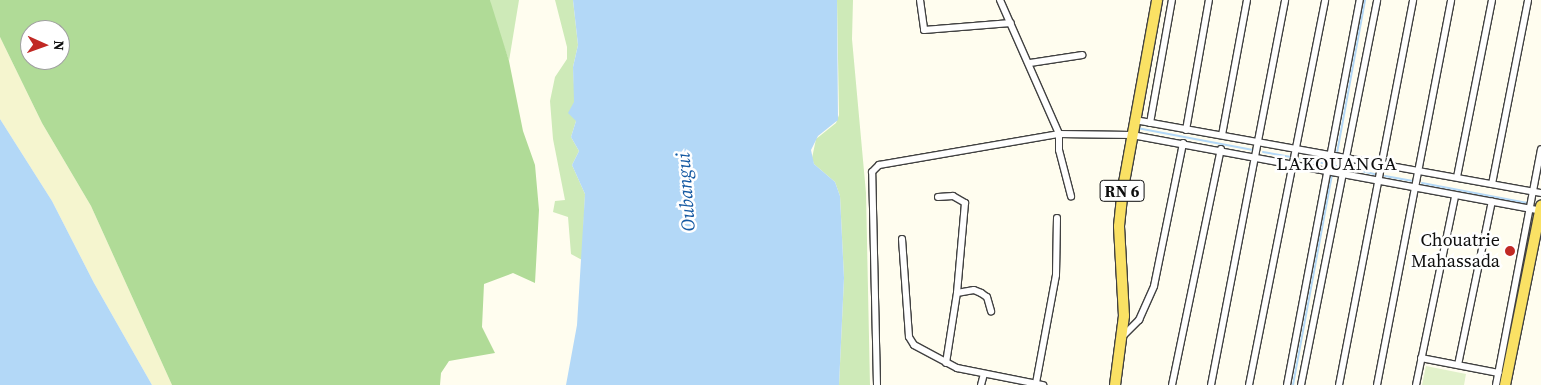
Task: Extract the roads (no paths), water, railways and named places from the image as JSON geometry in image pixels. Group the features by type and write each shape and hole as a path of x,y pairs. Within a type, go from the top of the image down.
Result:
{"main road":[{"name":"RN 6","path":"1115,385 1123,336 1118,226 1132,135 1157,0"},
{"path":"1505,385 1538,209"}],"street":[{"path":"920,0 924,30 1011,23"},
{"path":"1000,0 1030,63 1059,134 1059,150 1071,196"},
{"path":"1150,123 1172,0"},
{"path":"1186,130 1209,0"},
{"path":"1222,135 1248,0"},
{"path":"1211,385 1260,142 1285,0"},
{"path":"1249,385 1325,0"},
{"path":"1287,385 1360,0"},
{"path":"1302,385 1377,0"},
{"path":"1339,385 1413,0"},
{"path":"1377,385 1451,0"},
{"path":"1457,177 1492,0"},
{"path":"1492,184 1528,0"},
{"path":"1030,63 1082,55"},
{"path":"1135,120 1331,156 1382,163 1541,194"},
{"path":"877,385 874,168 1059,134 1132,135 1221,149 1416,187 1455,197 1538,209"},
{"path":"1123,336 1139,320 1154,286 1183,143"},
{"path":"1172,385 1221,149"},
{"path":"1496,385 1538,209 1533,192 1541,149"},
{"path":"938,197 952,196 965,203 957,293 946,363"},
{"path":"1416,385 1455,197"},
{"path":"1458,365 1492,201"},
{"path":"902,239 909,337 914,345 946,363 984,374 1040,384 1056,276 1057,218"},
{"path":"957,293 964,291 981,293 986,297 991,310"},
{"path":"1421,358 1499,373"},
{"path":"981,385 984,374"}],"water":[{"name":"Oubangui","path":"573,0 837,0 838,120 818,136 811,150 814,164 835,182 840,196 844,278 839,385 566,385 577,325 585,194 572,165 579,151 571,137 576,121 568,113 574,102 573,67 578,45"},
{"path":"0,119 52,201 94,283 152,385 0,385"}],"waterway":[{"path":"1337,153 1365,0"},
{"path":"1137,128 1253,150"},
{"path":"1263,152 1290,157"},
{"path":"1300,159 1327,164"},
{"path":"1334,169 1335,161"},
{"path":"1331,165 1341,167"},
{"path":"1348,168 1375,174"},
{"path":"1293,385 1332,175"},
{"path":"1385,176 1412,181"},
{"path":"1422,183 1528,203"}],"place":[{"name":"Chouatrie Mahassada","path":"1510,251"}],"district":[{"name":"LAKOUANGA","path":"1337,164"}]}
